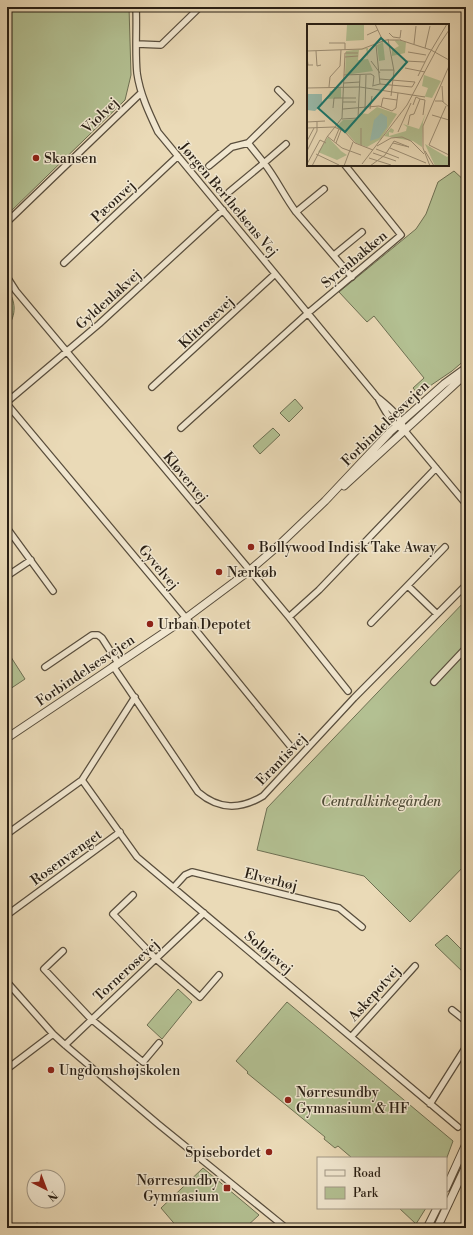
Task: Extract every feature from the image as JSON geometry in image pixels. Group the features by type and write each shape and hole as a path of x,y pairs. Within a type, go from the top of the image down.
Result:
{"street":[{"name":"Jørgen Berthelsens Vej","path":"136,7 137,73 141,93 158,132 377,397 394,411 399,424 466,504"},
{"path":"137,44 160,45 200,7"},
{"path":"209,166 232,147 248,143 290,102 278,90"},
{"name":"Violvej","path":"7,222 141,93"},
{"path":"248,143 271,172 287,200 296,212 352,277"},
{"path":"229,192 286,144"},
{"name":"Pæonvej","path":"64,263 178,156"},
{"name":"Syrenbakken","path":"308,313 401,235 346,166"},
{"path":"296,212 324,189"},
{"name":"Gyldenlakvej","path":"7,403 99,324 222,210"},
{"path":"334,255 362,232"},
{"name":"Klitrosevej","path":"152,387 275,274"},
{"name":"Kløvervej","path":"7,277 16,291 289,617 348,691"},
{"path":"181,428 308,313"},
{"name":"Forbindelsesvejen","path":"7,738 186,618 249,571 279,546 325,501 399,424 444,384 466,368"},
{"name":"Forbindelsesvejen","path":"325,501 352,480 466,374"},
{"name":"Gyvelvej","path":"7,403 291,747"},
{"path":"289,617 320,590 436,468"},
{"path":"7,528 52,591"},
{"path":"371,623 445,547"},
{"path":"7,576 31,560"},
{"name":"Erantisvej","path":"45,668 92,635 98,635 102,638 135,697 198,792 206,799 226,806 247,804 263,796 354,698 466,585"},
{"path":"408,586 438,614"},
{"path":"434,682 466,648"},
{"path":"7,834 82,780 135,697"},
{"name":"Soløjevej","path":"82,780 137,857 458,1127"},
{"name":"Rosenvænget","path":"7,914 120,832"},
{"name":"Elverhøj","path":"174,887 185,875 192,872 339,908 362,927"},
{"path":"133,895 113,914 156,959 200,997 219,975"},
{"name":"Tornerosevej","path":"65,1045 204,913"},
{"path":"63,951 44,969 91,1019 143,1062 159,1043"},
{"name":"Askepotvej","path":"351,1037 415,966"},
{"path":"7,982 65,1045 158,1124 286,1228"},
{"path":"452,1010 466,1021"},
{"path":"7,1069 54,1034"},
{"path":"430,1104 466,1047"},
{"path":"447,1186 466,1144"},
{"path":"447,1208 466,1166"},
{"path":"436,1209 428,1226 438,1228 447,1209"}],"green space":[{"name":"Skansen","path":"7,7 129,7 131,75 125,100 7,215"},
{"path":"454,171 466,182 466,307 461,312 466,317 466,359 452,371 418,394 413,388 424,378 374,316 367,322 339,292 416,229 426,214 438,182"},
{"path":"7,288 14,303 14,313 7,328"},
{"path":"295,399 303,408 289,422 280,413"},
{"path":"273,428 280,435 260,454 253,446"},
{"name":"Centralkirkegården","path":"466,600 466,864 410,922 364,876 257,850 267,808"},
{"path":"9,654 25,679 7,691 7,655"},
{"path":"447,935 466,954 466,975 435,945"},
{"path":"178,989 192,1002 162,1039 147,1025"},
{"path":"287,1002 453,1141 447,1157 351,1157 338,1146 335,1148 324,1139 325,1137 247,1073 248,1072 236,1061"},
{"path":"203,1168 259,1215 245,1228 178,1228 161,1208"},
{"path":"400,1209 425,1209 416,1224"}],"place":[{"name":"Skansen","path":"36,158"},
{"name":"Bollywood Indisk Take Away","path":"251,547"},
{"name":"Nærkøb","path":"219,572"},
{"name":"Urban Depotet","path":"150,624"},
{"name":"Ungdomshøjskolen","path":"51,1070"},
{"name":"Nørresundby Gymnasium & HF","path":"288,1100"},
{"name":"Spisebordet","path":"269,1152"},
{"name":"Nørresundby Gymnasium","path":"227,1188"}]}
